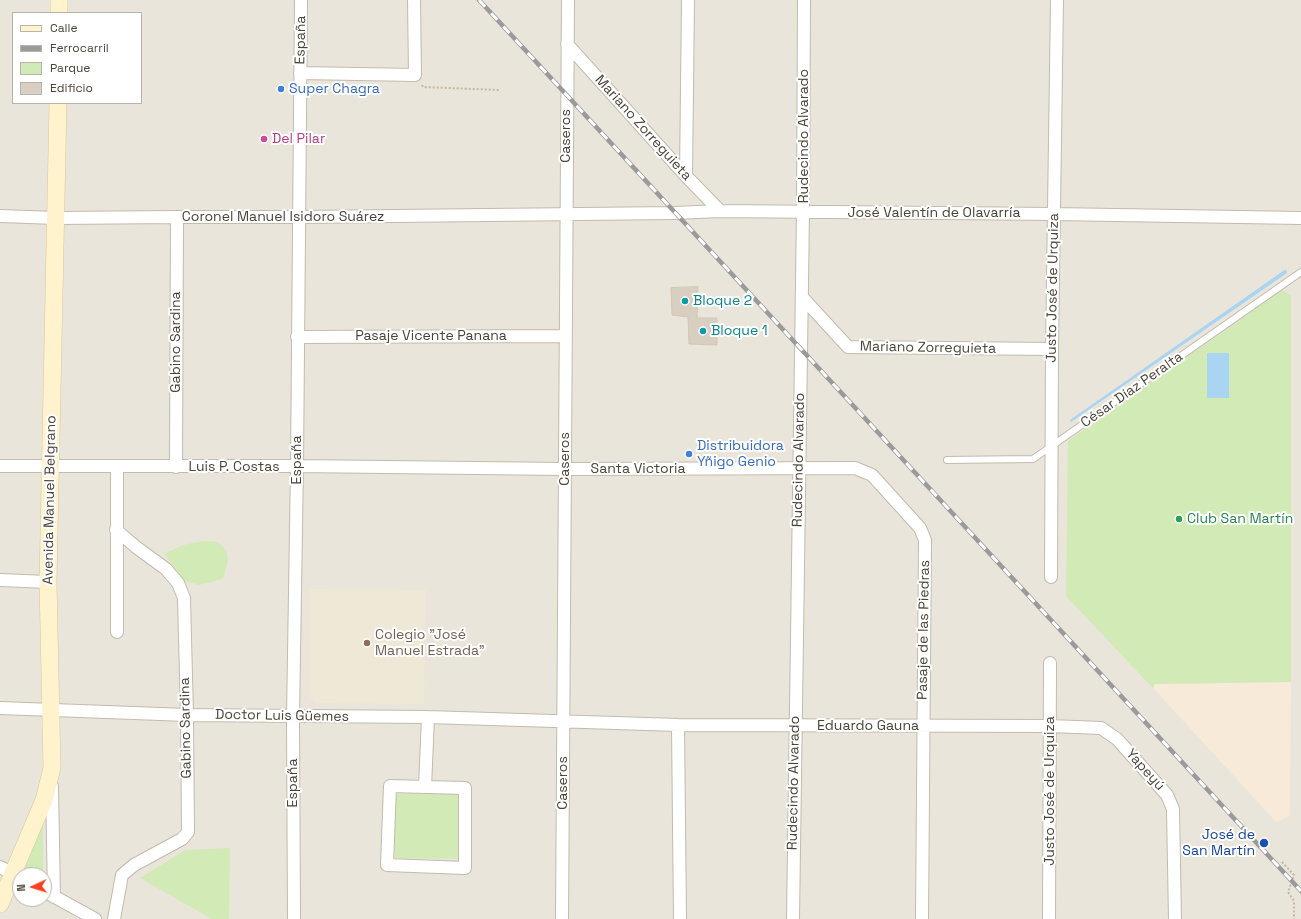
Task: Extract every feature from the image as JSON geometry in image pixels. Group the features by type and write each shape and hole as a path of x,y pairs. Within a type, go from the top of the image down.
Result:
{"main road":[{"path":"59,0 59,12"},
{"name":"Avenida Manuel Belgrano","path":"52,768 48,582 58,104"},
{"path":"0,904 11,873 44,800 52,768"}],"street":[{"name":"España","path":"294,919 292,717 297,466 297,337 302,0"},
{"path":"300,73 415,75 414,0"},
{"name":"Caseros","path":"562,919 568,0"},
{"path":"686,176 688,0"},
{"name":"Rudecindo Alvarado","path":"793,919 798,468 802,297 804,0"},
{"name":"Justo José de Urquiza","path":"1051,577 1052,350 1057,0"},
{"name":"Mariano Zorreguieta","path":"567,44 686,176 720,211"},
{"name":"José Valentín de Olavarría","path":"567,214 720,211 1301,218"},
{"name":"Coronel Manuel Isidoro Suárez","path":"0,216 56,218 299,218 567,214"},
{"name":"Gabino Sardina","path":"176,467 177,217"},
{"name":"Mariano Zorreguieta","path":"802,297 848,347 1052,350"},
{"name":"Pasaje Vicente Panana","path":"297,337 565,336"},
{"name":"Luis P. Costas","path":"0,466 297,466 564,469"},
{"path":"117,466 117,632"},
{"name":"Santa Victoria","path":"564,469 856,468"},
{"name":"Pasaje de las Piedras","path":"856,468 872,475 920,528 925,540 922,919"},
{"name":"Gabino Sardina","path":"114,919 122,875 134,865 182,839 188,832 184,598 178,583 166,569 136,548 116,530"},
{"path":"0,580 48,582"},
{"name":"Justo José de Urquiza","path":"1049,919 1050,663"},
{"name":"Doctor Luis Güemes","path":"0,708 187,715 564,720"},
{"path":"424,787 428,717"},
{"name":"Eduardo Gauna","path":"564,720 678,725 1050,726 1100,728"},
{"path":"678,725 680,919"},
{"name":"Yapeyú","path":"1100,728 1117,739 1167,795 1173,809 1175,919"},
{"name":"Avenida Manuel Belgrano","path":"50,867 52,768"},
{"path":"390,786 424,787 465,788 465,868 387,865 390,786"},
{"path":"52,896 95,919"}],"lane":[{"name":"César Díaz Peralta","path":"948,460 1033,459 1301,272"}],"path":[{"path":"415,75 423,87 499,90"},
{"path":"1282,862 1294,875 1288,892 1294,900 1294,919"}],"shaded area":[{"path":"0,0 1301,0 1301,919 0,919"},
{"name":"Colegio \"José Manuel Estrada\"","path":"309,589 426,590 424,704 316,703 309,696"},
{"path":"1291,682 1290,816 1276,822 1153,688 1155,684"}],"green space":[{"name":"Club San Martín","path":"1282,290 1291,295 1291,682 1155,684 1153,688 1066,596 1068,441"},
{"path":"203,541 218,542 227,551 228,561 223,579 199,585 185,581 164,554 183,545"},
{"path":"395,794 458,794 458,859 395,858"},
{"path":"43,815 43,867 19,867"},
{"path":"230,848 229,919 212,919 140,878 185,850"}],"water":[{"path":"1286,269 1287,273 1071,422 1070,420"},
{"path":"1207,353 1229,353 1229,398 1207,398"}],"building":[{"path":"698,287 697,318 717,318 717,345 689,344 688,317 672,315 671,288"}],"railway":[{"path":"479,0 1301,891"}],"place":[{"name":"Super Chagra","path":"281,89"},
{"name":"Del Pilar","path":"264,139"},
{"name":"Bloque 2","path":"685,301"},
{"name":"Bloque 1","path":"703,331"},
{"name":"Distribuidora Yñigo Genio","path":"689,454"},
{"name":"Club San Martín","path":"1179,519"},
{"name":"Colegio \"José Manuel Estrada\"","path":"367,643"},
{"name":"José de San Martín","path":"1264,843"}]}
